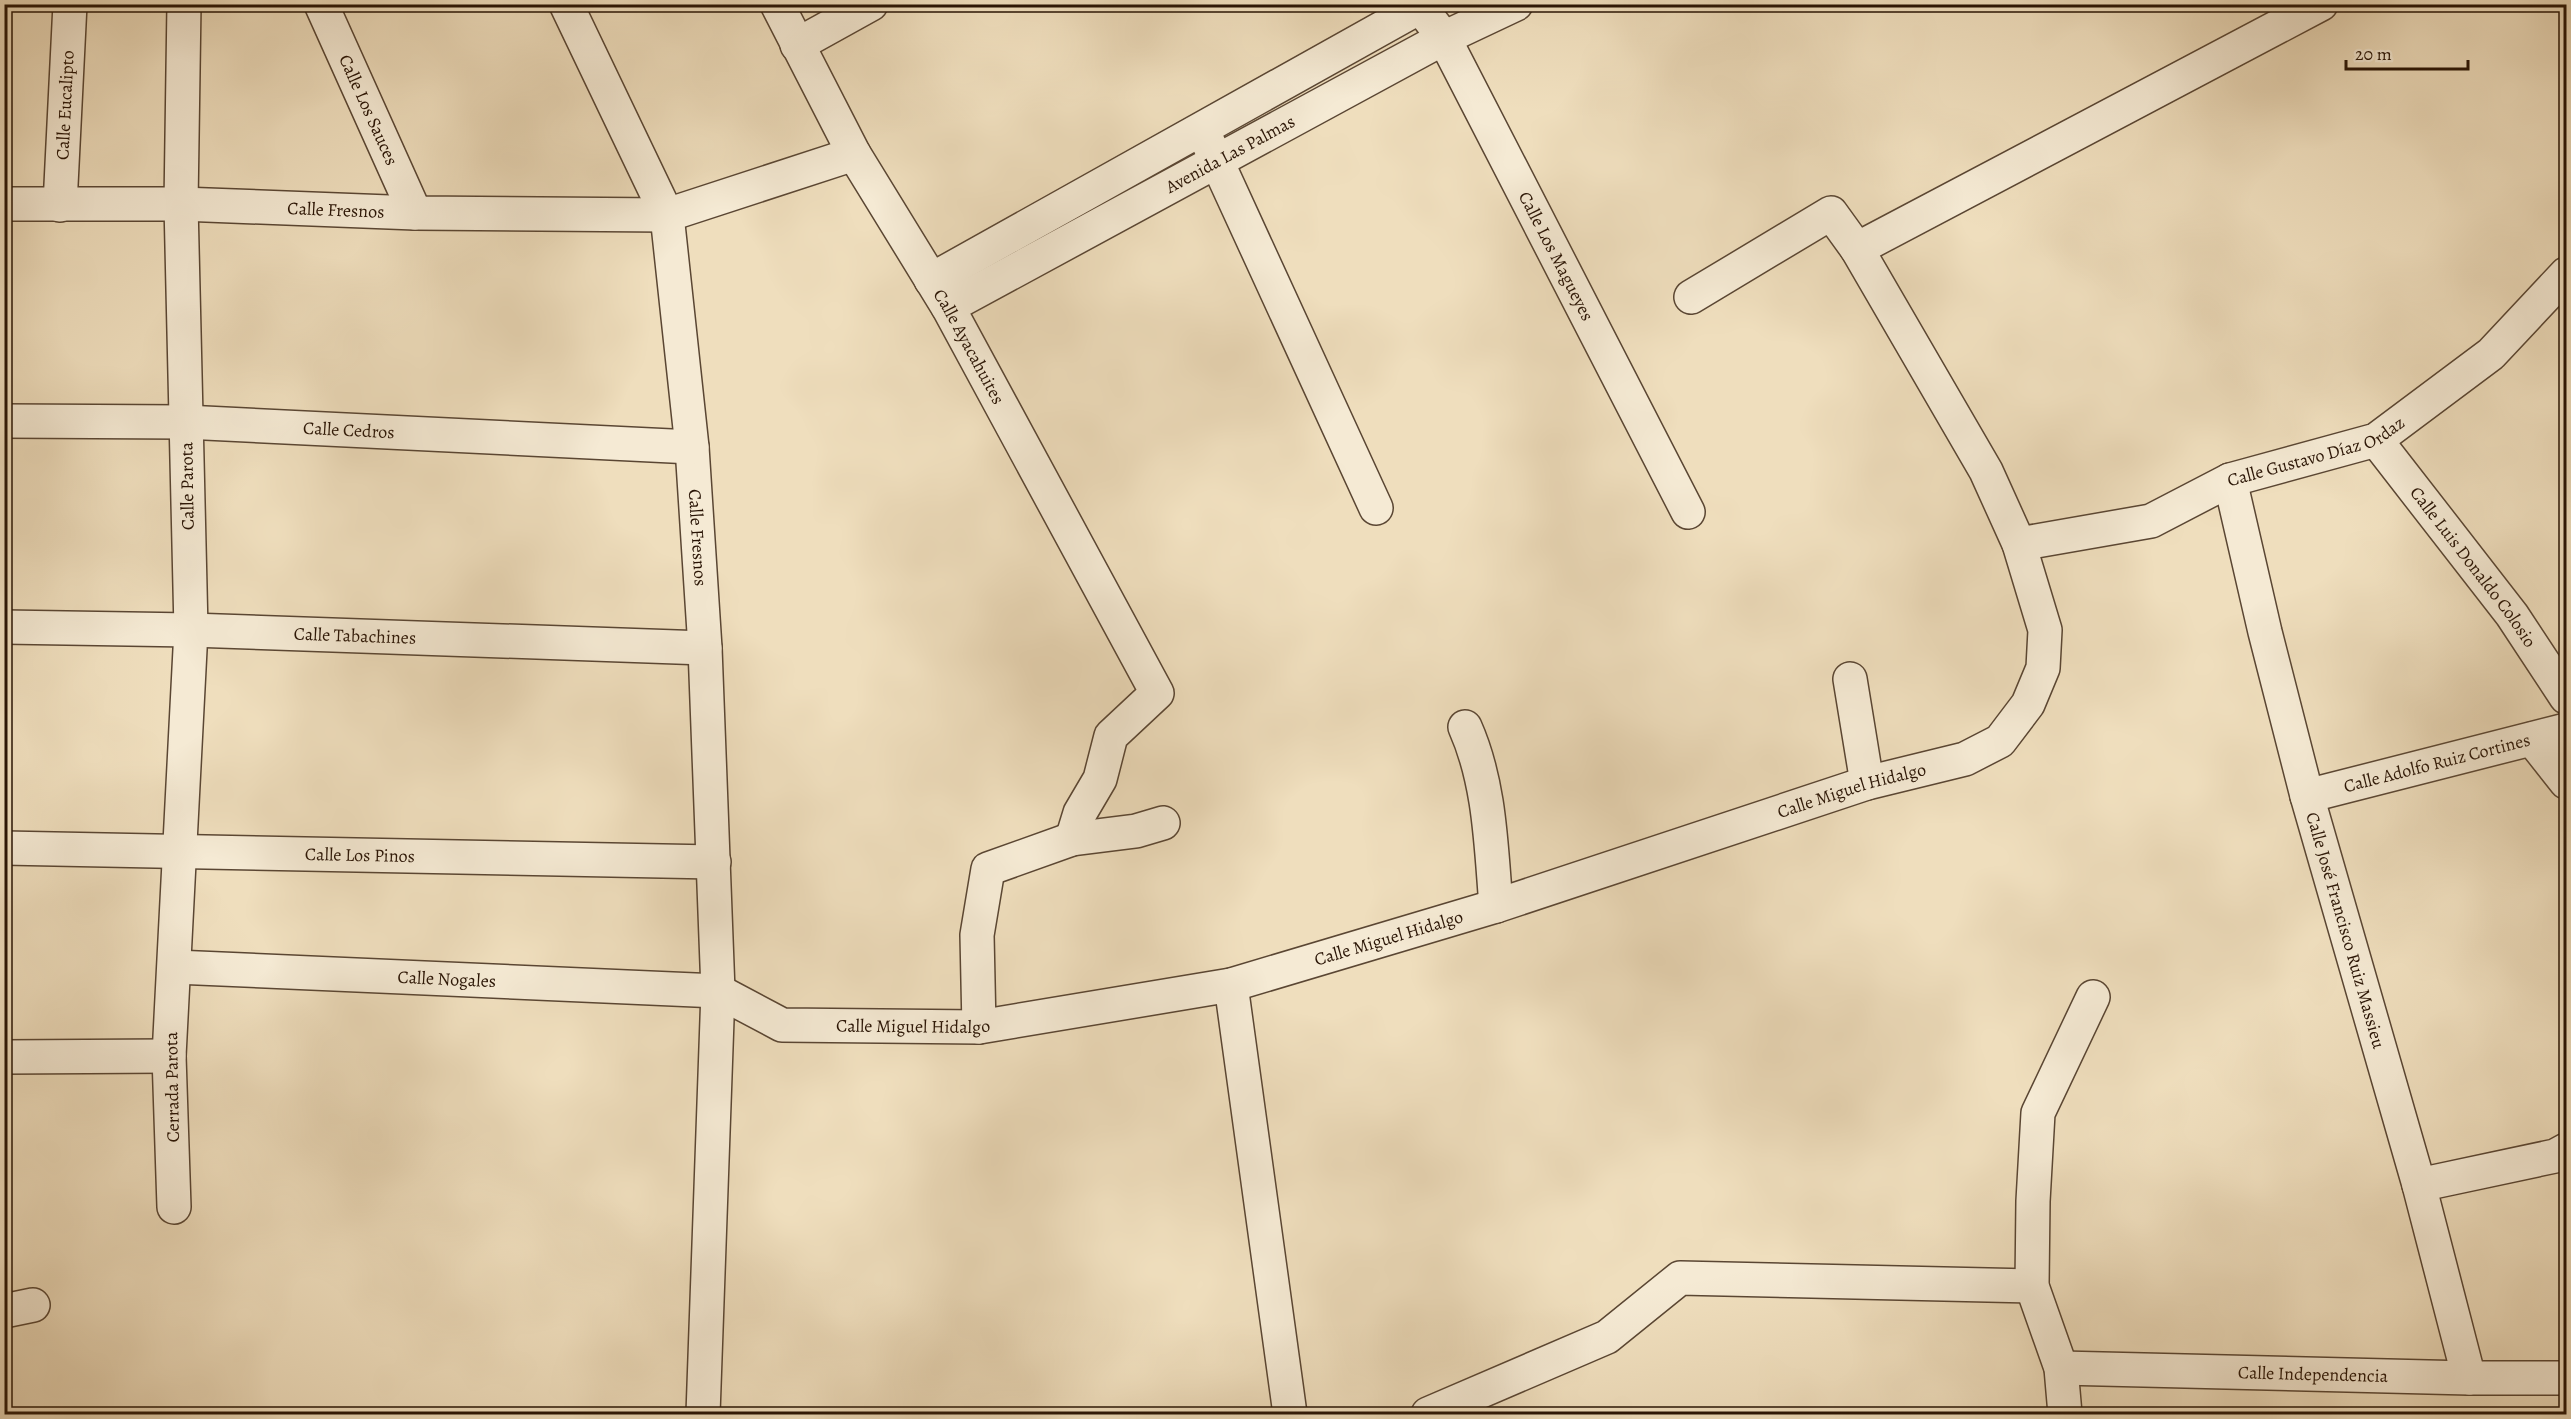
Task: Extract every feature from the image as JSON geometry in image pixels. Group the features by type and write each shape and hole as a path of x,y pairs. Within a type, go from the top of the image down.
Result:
{"street":[{"name":"Calle Eucalipto","path":"60,205 70,4"},
{"name":"Calle Parota","path":"175,967 191,630 181,204 184,4"},
{"name":"Calle Los Sauces","path":"321,4 414,213"},
{"name":"Calle Fresnos","path":"566,4 667,215 692,447 705,648 718,991 703,1414"},
{"name":"Calle Ayacahuites","path":"777,4 854,154 939,294 1157,693 1111,736 1100,778 1080,813 1072,839"},
{"path":"797,45 871,4"},
{"name":"Avenida Las Palmas","path":"939,294 1218,161 1444,38 1516,4"},
{"path":"1857,249 2322,4"},
{"path":"939,294 1203,129 1421,5"},
{"name":"Calle Los Magueyes","path":"1421,5 1444,38 1688,512"},
{"path":"1203,129 1376,508"},
{"name":"Calle Fresnos","path":"4,204 181,204 414,213 667,215 854,154"},
{"name":"Calle Miguel Hidalgo","path":"718,991 782,1025 979,1027 1231,985 1496,906 1867,783 1965,759 2000,741 2028,704 2043,669 2044,630 2019,544 1986,471 1857,249 1831,213 1691,297"},
{"name":"Calle Gustavo Díaz Ordaz","path":"2019,544 2151,521 2230,480 2376,440 2491,354 2566,274"},
{"name":"Calle Cedros","path":"4,421 185,422 692,447"},
{"name":"Calle Luis Donaldo Colosio","path":"2376,440 2512,615 2566,697"},
{"name":"Calle José Francisco Ruiz Massieu","path":"2230,480 2265,632 2307,796 2419,1185 2469,1378"},
{"name":"Calle Tabachines","path":"4,627 191,630 705,648"},
{"path":"1850,679 1867,783"},
{"path":"1465,727 1476,752 1487,810 1496,906"},
{"name":"Calle Adolfo Ruiz Cortines","path":"2307,796 2566,730"},
{"path":"2532,739 2566,782"},
{"path":"979,1027 977,935 988,869 1072,839 1136,831 1162,823"},
{"name":"Calle Los Pinos","path":"4,848 714,862"},
{"name":"Calle Nogales","path":"175,967 718,991"},
{"name":"Cerrada Parota","path":"174,1207 169,1056 175,967"},
{"path":"1231,985 1290,1414"},
{"path":"2065,1414 2061,1368 2032,1286 2033,1201 2038,1113 2093,997"},
{"path":"4,1058 169,1056"},
{"path":"2419,1185 2563,1154"},
{"path":"1428,1414 1608,1337 1680,1278 2032,1286"},
{"name":"Calle Independencia","path":"2061,1368 2469,1378 2566,1378"}]}
